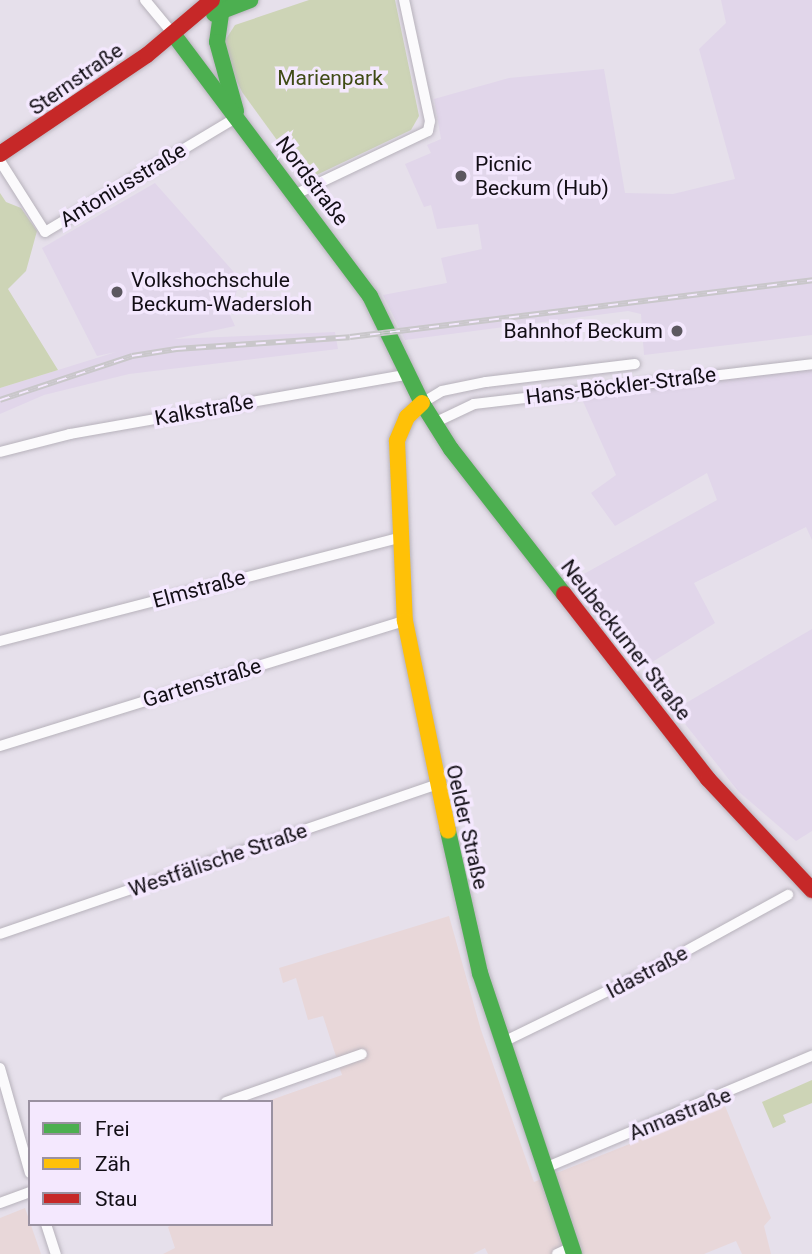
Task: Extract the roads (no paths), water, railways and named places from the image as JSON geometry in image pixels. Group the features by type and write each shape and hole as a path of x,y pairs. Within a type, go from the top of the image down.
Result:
{"main road":[{"path":"237,117 217,42 219,4 250,0"},
{"name":"Sternstraße","path":"0,154 219,4"},
{"name":"Nordstraße","path":"174,34 370,296 422,403"},
{"name":"Neubeckumer Straße","path":"422,403 434,423 671,733 734,810 812,890"},
{"name":"Oelder Straße","path":"422,403 407,417 397,441 398,538 405,621 435,785 480,973 545,1168 567,1252"}],"street":[{"name":"Nordstraße","path":"145,0 174,34"},
{"path":"296,194 428,131 430,121 404,0"},
{"name":"Antoniusstraße","path":"0,161 45,232 237,117"},
{"name":"Hans-Böckler-Straße","path":"434,423 474,404 812,364"},
{"path":"422,403 442,391 486,382 635,365"},
{"name":"Kalkstraße","path":"0,452 84,432 410,374"},
{"name":"Elmstraße","path":"0,641 398,538"},
{"name":"Gartenstraße","path":"0,746 405,621"},
{"name":"Westfälische Straße","path":"0,934 435,785"},
{"name":"Idastraße","path":"503,1042 655,968 788,895"},
{"path":"232,1100 362,1055"},
{"name":"Annastraße","path":"545,1168 812,1056"},
{"path":"0,1068 28,1164"},
{"path":"0,1203 28,1193"},
{"path":"47,1226 56,1254"}],"railway":[{"path":"0,400 132,356 176,349 350,337 812,280"}],"place":[{"name":"Picnic Beckum (Hub)","path":"461,176"},
{"name":"Volkshochschule Beckum-Wadersloh","path":"117,292"},
{"name":"Bahnhof Beckum","path":"677,331"}],"park label":[{"name":"Marienpark","path":"330,78"}]}
